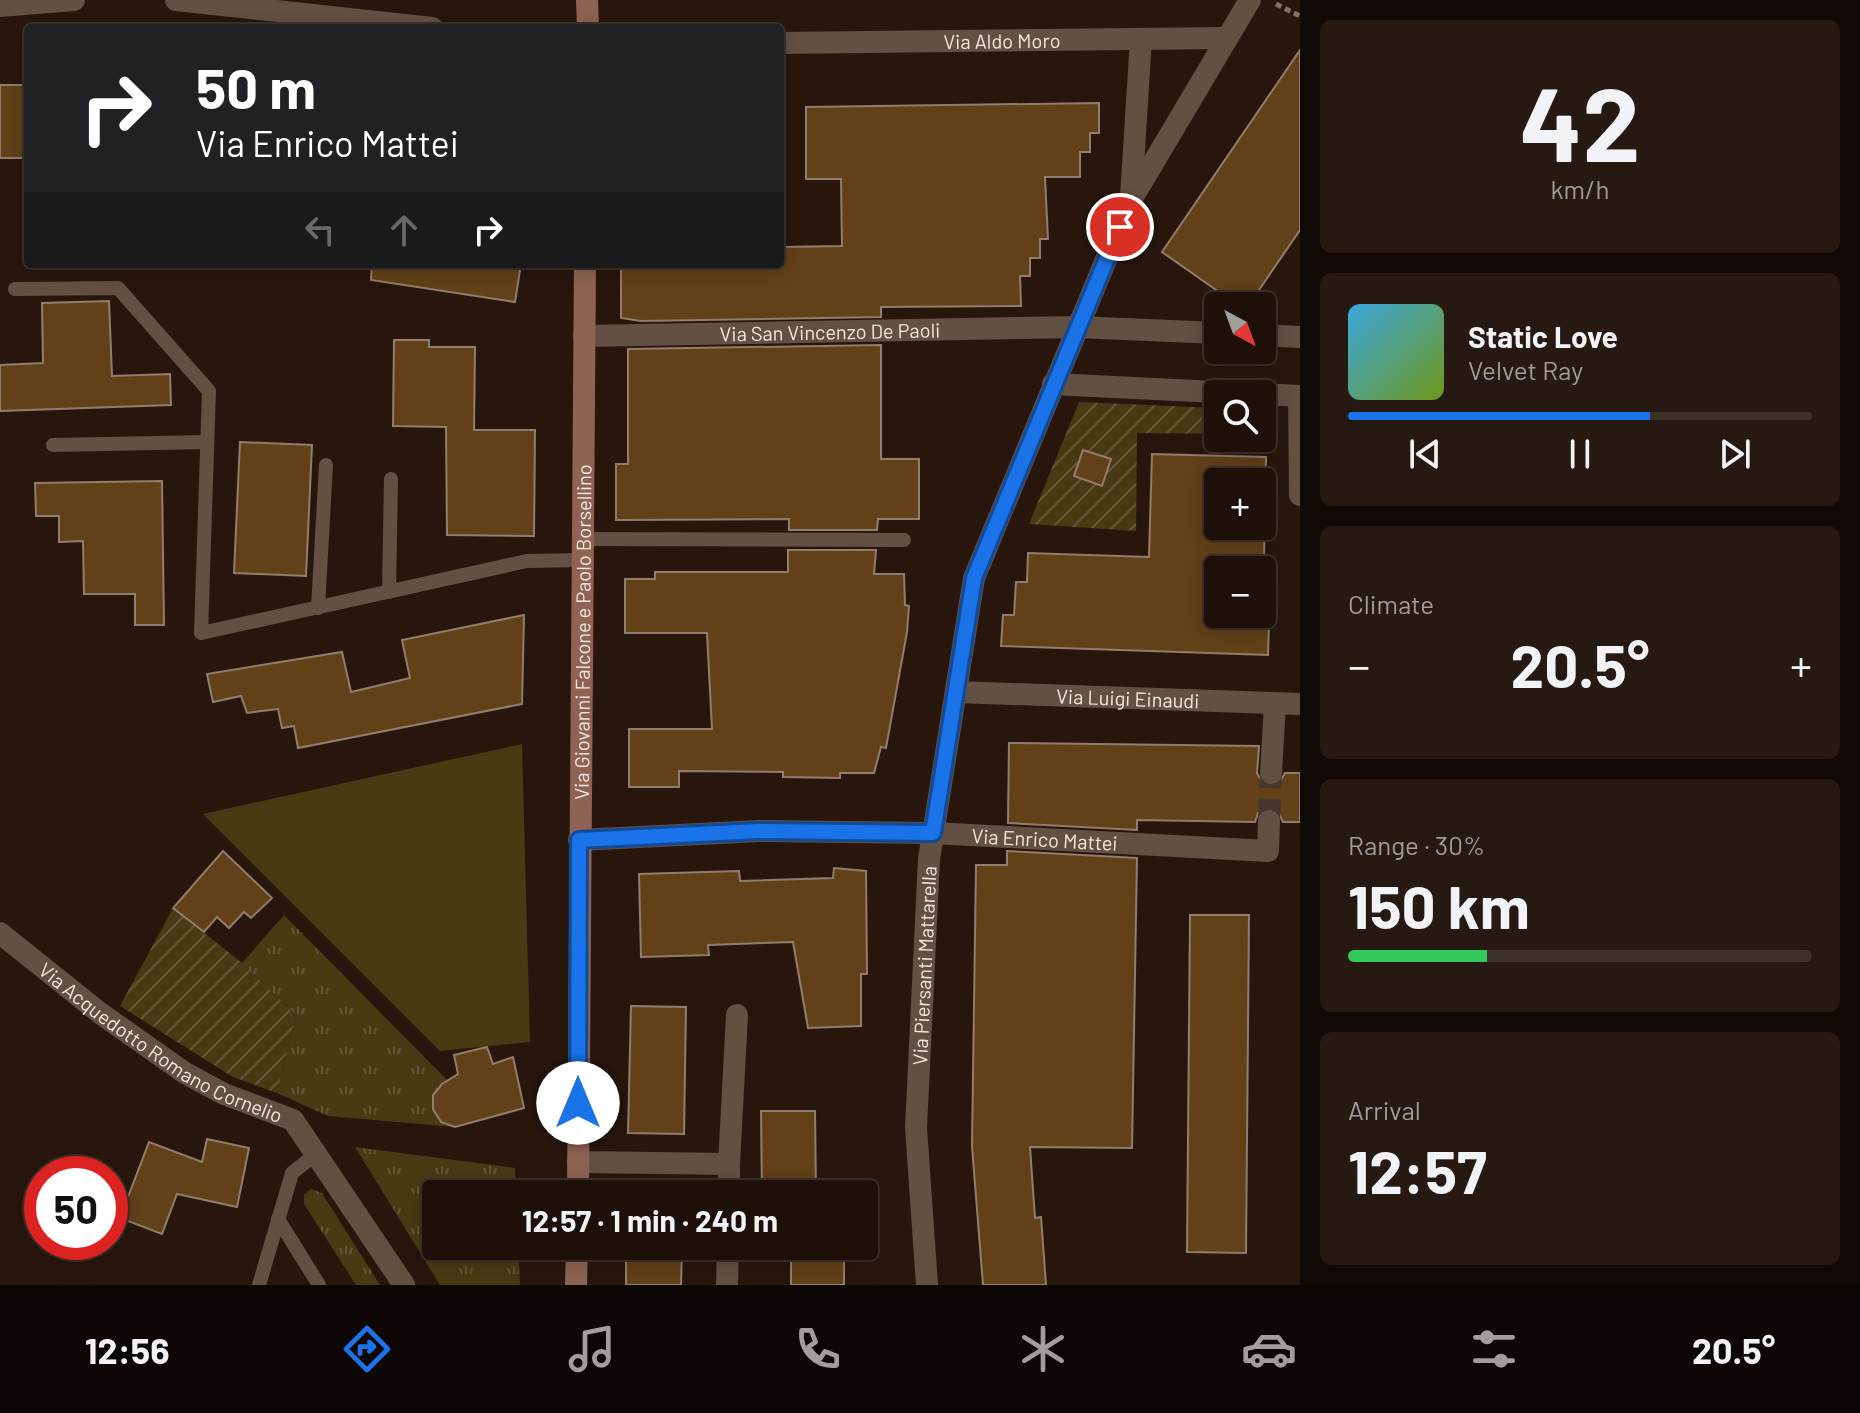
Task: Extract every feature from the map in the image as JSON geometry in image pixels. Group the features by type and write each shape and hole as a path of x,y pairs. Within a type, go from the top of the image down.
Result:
{"main road":[{"path":"587,0 588,24"},
{"name":"Via Giovanni Falcone e Paolo Borsellino","path":"578,1180 585,268"},
{"path":"576,1285 577,1260"}],"street":[{"path":"0,6 74,0"},
{"path":"176,0 395,24"},
{"path":"1130,202 1250,0"},
{"name":"Via Aldo Moro","path":"784,43 1225,38"},
{"path":"1130,202 1141,39"},
{"name":"Via Piersanti Mattarella","path":"927,1285 916,1128 933,833 974,578 1130,202"},
{"name":"Via San Vincenzo De Paoli","path":"584,336 1077,327 1204,332"},
{"path":"1276,336 1300,337"},
{"path":"1053,384 1300,396 1300,495"},
{"name":"Via Luigi Einaudi","path":"956,692 1300,704"},
{"path":"1271,773 1275,704"},
{"name":"Via Enrico Mattei","path":"579,840 759,831 933,833 1268,851 1269,821"},
{"name":"Via Acquedotto Romano Cornelio","path":"0,933 100,1013 185,1073 224,1094 293,1120 404,1285"},
{"path":"729,1180 737,1015"},
{"path":"578,1162 729,1164"},
{"path":"727,1285 728,1260"}],"lane":[{"path":"15,289 118,288 209,391 201,633 583,550 904,540"},
{"path":"53,445 207,442"},
{"path":"318,608 326,465"},
{"path":"389,592 391,479"},
{"path":"259,1285 292,1173 316,1154"},
{"path":"278,1219 319,1285"}],"path":[{"path":"1267,0 1300,16"}],"green space":[{"path":"1079,402 1204,407 1204,434 1137,433 1136,531 1029,524"},
{"path":"522,744 530,1042 440,1051 203,814"},
{"path":"173,908 242,963 296,1015 277,1093 233,1077 120,1006"},
{"path":"284,915 447,1080 433,1095 433,1107 440,1120 455,1127 328,1116 277,1093 296,1015 242,963"},
{"path":"355,1147 515,1168 515,1180 422,1180 422,1256"},
{"path":"311,1189 322,1193 380,1285 356,1285 304,1204 304,1195"},
{"path":"425,1260 519,1260 520,1285 440,1285"}],"building":[{"path":"1300,50 1300,230 1258,292 1219,292 1162,252"},
{"path":"0,85 24,85 24,158 0,158"},
{"path":"1099,103 1099,133 1090,133 1090,152 1080,152 1080,177 1045,177 1048,239 1040,239 1040,258 1030,258 1030,276 1020,276 1021,306 881,307 881,317 641,321 621,318 621,268 784,268 784,247 842,246 841,179 806,179 806,107"},
{"path":"372,268 520,268 515,302 371,280"},
{"path":"109,301 112,376 170,374 171,405 0,411 0,365 43,363 42,303"},
{"path":"394,340 429,340 429,347 475,347 474,430 535,430 534,536 447,535 446,427 393,426"},
{"path":"881,345 881,459 919,459 919,519 878,519 877,530 789,530 789,519 616,520 616,464 628,464 628,349"},
{"path":"240,442 312,445 306,576 234,573"},
{"path":"1083,450 1111,459 1102,486 1074,476"},
{"path":"1152,454 1266,457 1266,468 1204,468 1204,540 1264,540 1264,556 1204,556 1204,628 1269,628 1268,655 1001,646 1003,615 1014,615 1016,582 1027,582 1028,553 1149,557"},
{"path":"162,481 164,625 135,625 135,594 84,594 83,541 59,542 59,516 36,516 35,483"},
{"path":"788,550 876,550 874,574 904,574 905,605 909,606 907,632 886,748 881,747 874,773 840,773 840,778 783,777 783,772 679,771 679,787 629,787 629,729 712,729 707,633 625,633 625,579 655,579 655,572 788,572"},
{"path":"524,615 522,704 298,748 294,726 282,728 278,709 247,713 241,696 213,702 207,674 342,652 351,692 410,678 402,640"},
{"path":"1009,743 1259,746 1257,773 1264,785 1278,785 1285,773 1300,773 1300,822 1283,822 1277,810 1269,807 1258,813 1255,822 1137,820 1137,830 1008,823"},
{"path":"223,851 272,898 251,918 244,912 229,928 217,917 204,932 173,908"},
{"path":"1007,851 1137,858 1132,1148 1030,1147 1035,1218 1041,1217 1046,1285 983,1285 972,1146 976,865 1007,865"},
{"path":"834,868 866,871 867,974 861,974 861,1026 808,1028 793,942 708,945 709,955 641,957 639,874 739,871 740,881 833,878"},
{"path":"1190,915 1249,915 1246,1253 1187,1252"},
{"path":"631,1006 686,1007 684,1134 628,1133"},
{"path":"487,1047 493,1064 513,1057 524,1108 455,1127 441,1122 433,1109 433,1095 442,1084 458,1074 454,1055"},
{"path":"761,1111 815,1111 816,1180 762,1180"},
{"path":"207,1139 249,1148 237,1207 177,1194 162,1234 128,1221 128,1197 149,1142 202,1162"},
{"path":"626,1260 682,1260 681,1285 626,1285"},
{"path":"791,1260 844,1260 844,1285 791,1285"}],"tunnel":[{"path":"1269,821 1271,773"}],"route":[{"path":"578,1103 579,840 759,831 933,833 974,578 1120,227"}]}
